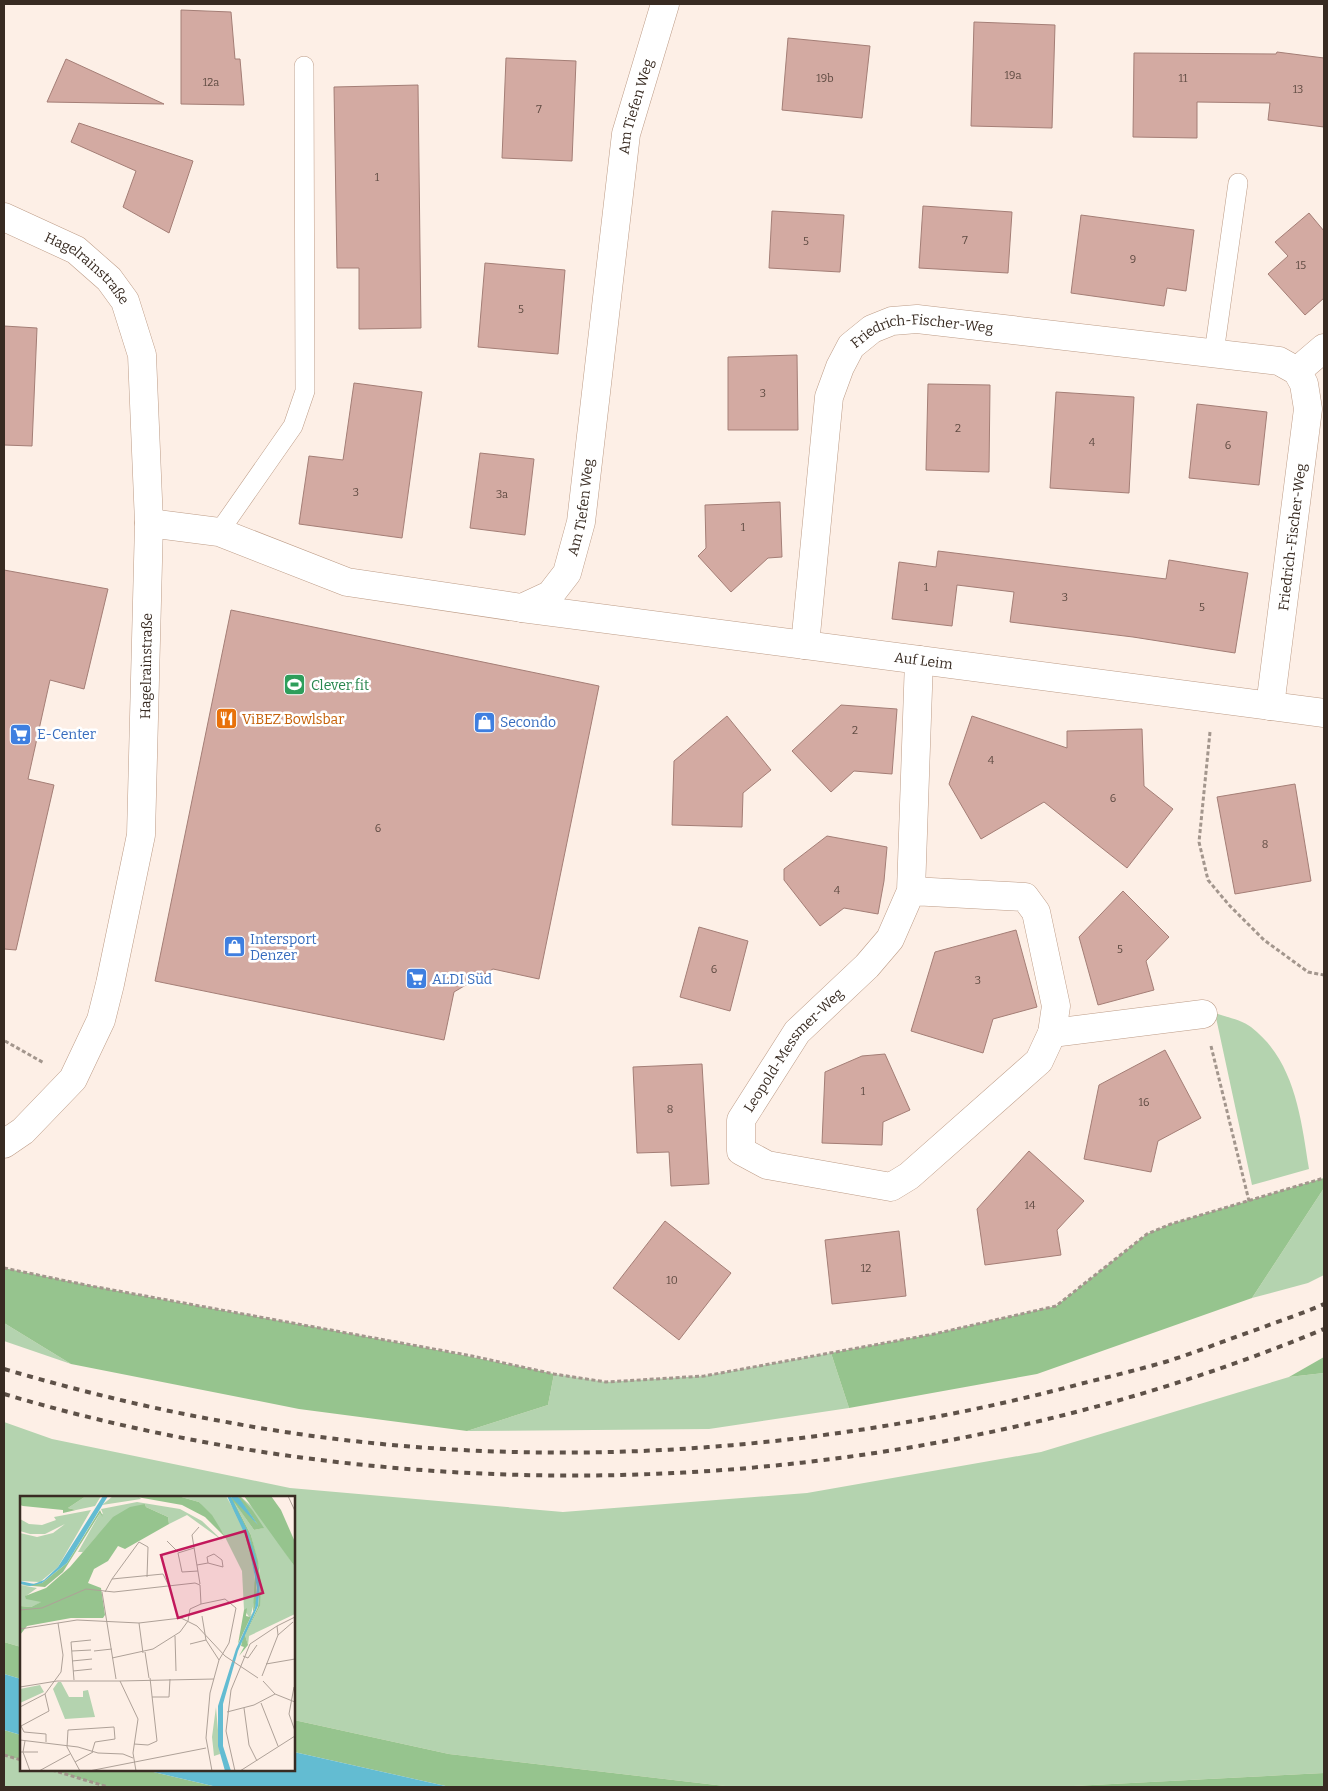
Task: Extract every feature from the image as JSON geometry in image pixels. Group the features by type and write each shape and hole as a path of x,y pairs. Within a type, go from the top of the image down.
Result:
{"street":[{"name":"Am Tiefen Weg","path":"522,608 550,595 567,573 580,522 626,134 665,4"},
{"name":"Hagelrainstraße","path":"4,217 76,250 109,279 125,301 142,355 149,523 141,835 101,1020 73,1079 22,1131 4,1144"},
{"name":"Friedrich-Fischer-Weg","path":"805,645 829,397 840,367 851,346 872,329 892,321 917,319 1279,360 1297,370 1304,384 1308,409 1270,706"},
{"path":"1297,370 1324,348"},
{"path":"149,523 219,532 348,582 522,608"},
{"name":"Auf Leim","path":"522,608 1324,713"},
{"name":"Leopold-Messmer-Weg","path":"911,891 1025,897 1036,912 1056,1006 1052,1033 1040,1061 909,1176 891,1187 767,1165 741,1151 740,1120 797,1032 867,966 890,939 911,891 919,660"},
{"path":"1052,1033 1203,1014"}],"lane":[{"path":"219,532 293,426 305,391 304,66"},
{"path":"1214,353 1238,184"}],"path":[{"path":"1213,699 1199,842 1208,880 1229,905 1264,940 1308,972 1324,975"},
{"path":"1203,1014 1249,1201"},
{"path":"5,1041 73,1079"},
{"path":"4,1268 91,1286 472,1356 554,1374 606,1382 704,1376 934,1334 1056,1306 1146,1234 1171,1224 1324,1178"},
{"path":"4,1754 20,1760"},
{"path":"55,1771 108,1787"}],"green space":[{"path":"1215,1013 1251,1027 1266,1041 1277,1056 1287,1073 1294,1092 1303,1130 1309,1169 1252,1185"},
{"path":"1324,1178 1324,1188 1252,1298 1037,1374 849,1408 831,1353 934,1334 1056,1306 1147,1234 1171,1224"},
{"path":"1324,1188 1324,1275 1308,1283 1252,1298"},
{"path":"4,1268 554,1374 548,1405 467,1431 299,1409 71,1364 4,1323"},
{"path":"4,1323 71,1364 4,1341"},
{"path":"831,1353 849,1408 709,1429 467,1431 548,1405 554,1374 606,1382 704,1376"},
{"path":"1324,1357 1324,1373 1289,1377"},
{"path":"1324,1373 1324,1773 1054,1787 725,1786 449,1754 295,1720 295,1496 20,1496 20,1647 4,1642 4,1422 52,1439 290,1488 563,1512 807,1493 1041,1452 1289,1377"},
{"path":"4,1642 20,1647 20,1679 4,1674"},
{"path":"295,1720 449,1754 725,1786 806,1787 450,1787 295,1752"},
{"path":"4,1730 20,1735 20,1760 4,1755"},
{"path":"4,1755 20,1760 20,1771 55,1771 108,1787 4,1787"},
{"path":"55,1771 149,1771 217,1787 108,1787"},
{"path":"1324,1773 1324,1787 1054,1787"}],"water":[{"path":"4,1674 20,1679 20,1735 4,1730"},
{"path":"295,1752 450,1787 217,1787 149,1771 295,1771"}],"building":[{"path":"181,10 231,12 235,59 240,59 244,105 181,104"},
{"path":"974,22 1055,25 1052,128 971,126"},
{"path":"788,38 870,46 862,118 782,110"},
{"path":"1277,52 1324,58 1324,127 1268,120 1270,103 1197,102 1197,138 1133,137 1134,53 1276,54"},
{"path":"506,58 576,61 572,161 502,158"},
{"path":"66,59 164,104 47,102"},
{"path":"418,85 421,328 359,329 359,268 337,268 334,87"},
{"path":"79,123 193,161 169,233 123,207 136,171 71,142"},
{"path":"923,206 1012,212 1008,273 919,268"},
{"path":"772,211 844,215 840,272 769,268"},
{"path":"1309,213 1324,231 1324,298 1305,315 1268,274 1288,256 1275,242"},
{"path":"1081,215 1194,230 1186,291 1167,288 1164,306 1071,293"},
{"path":"485,263 565,270 558,354 478,347"},
{"path":"4,326 37,328 32,446 4,445"},
{"path":"797,355 798,430 728,430 728,357"},
{"path":"354,383 422,392 402,538 299,524 309,456 343,460"},
{"path":"928,384 990,385 989,472 926,470"},
{"path":"1056,392 1134,397 1129,493 1050,488"},
{"path":"1197,404 1267,412 1259,485 1189,478"},
{"path":"480,453 534,459 525,535 470,528"},
{"path":"780,502 782,557 768,558 731,592 698,556 706,548 705,505"},
{"path":"938,551 1166,579 1169,560 1248,573 1235,653 1133,637 1010,622 1014,592 957,585 952,626 892,619 899,562 936,567"},
{"name":"E-Center","path":"4,570 108,589 84,689 50,680 28,779 54,785 16,950 4,949"},
{"path":"231,610 599,686 539,979 493,969 454,992 444,1040 155,981"},
{"path":"841,705 897,709 892,774 854,771 831,792 792,751"},
{"path":"727,716 771,770 743,793 742,827 672,825 674,761"},
{"path":"972,716 1067,748 1067,731 1142,729 1144,786 1173,809 1127,868 1044,802 981,839 949,784"},
{"path":"1295,784 1311,881 1235,894 1217,797"},
{"path":"827,836 887,847 884,881 878,914 844,908 820,926 784,880 784,869"},
{"path":"1123,891 1169,937 1146,961 1154,990 1098,1005 1079,937"},
{"path":"699,927 748,941 730,1011 680,997"},
{"path":"1016,930 1037,1007 993,1019 983,1053 911,1031 935,952"},
{"path":"1165,1050 1201,1118 1158,1141 1151,1172 1084,1159 1099,1085"},
{"path":"885,1054 910,1110 883,1122 882,1145 822,1143 825,1072 862,1056"},
{"path":"702,1064 709,1184 671,1186 669,1152 637,1153 633,1067"},
{"path":"1029,1151 1084,1201 1057,1230 1061,1255 985,1265 977,1209"},
{"path":"665,1221 731,1273 679,1340 613,1288"},
{"path":"899,1231 906,1296 832,1304 825,1240"}],"railway":[{"path":"4,1369 166,1410 328,1438 436,1448 544,1453 652,1450 761,1442 868,1429 975,1409 1165,1362 1324,1304"},
{"path":"4,1394 166,1435 332,1461 501,1474 670,1473 838,1458 1004,1429 1167,1386 1324,1329"}],"place":[{"name":"Clever fit","path":"295,685"},
{"name":"ViBEZ Bowlsbar","path":"226,719"},
{"name":"Secondo","path":"484,722"},
{"name":"E-Center","path":"21,734"},
{"name":"Intersport Denzer","path":"234,947"},
{"name":"ALDI Süd","path":"416,979"}]}
